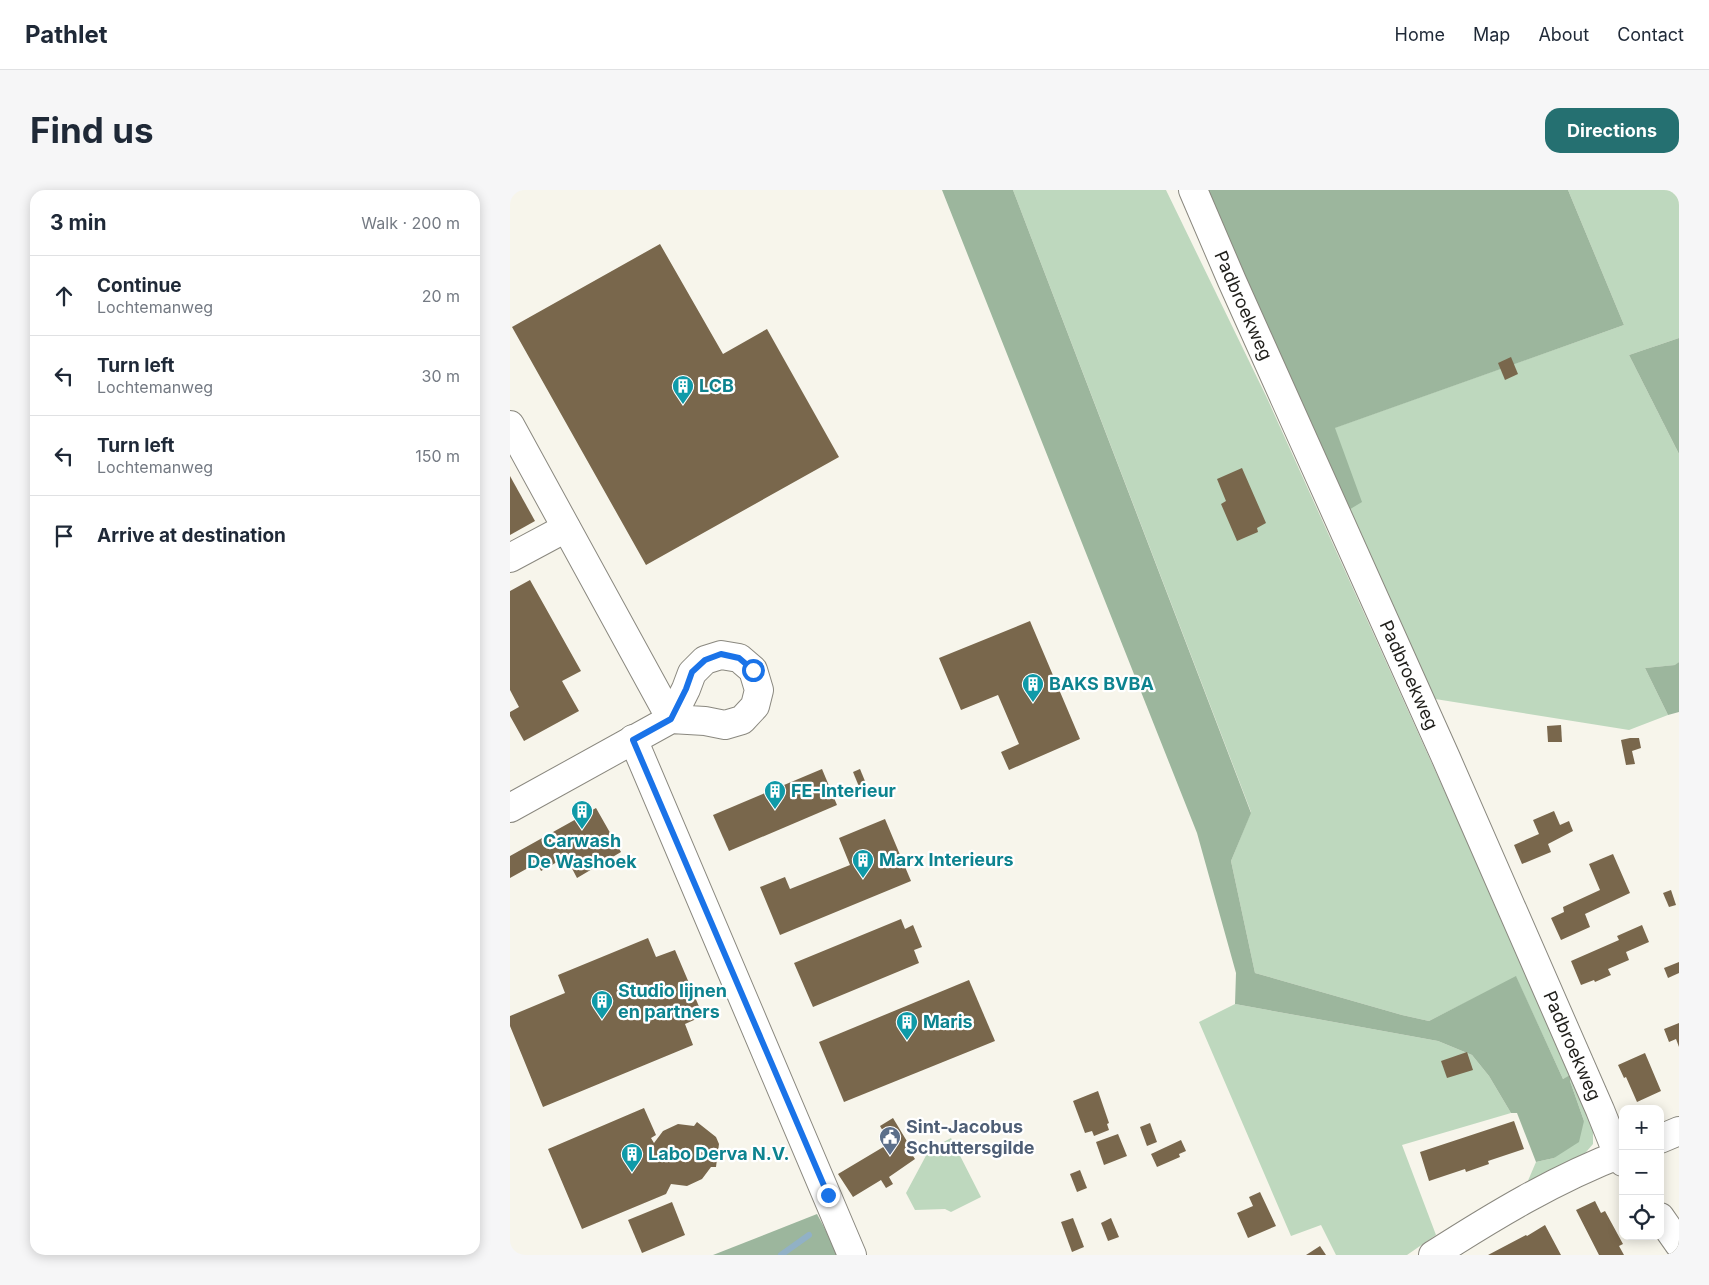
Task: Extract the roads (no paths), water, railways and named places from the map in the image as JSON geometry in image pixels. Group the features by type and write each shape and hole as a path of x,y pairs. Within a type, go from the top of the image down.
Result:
{"street":[{"name":"Padbroekweg","path":"1193,190 1619,1152"},
{"path":"510,425 671,719 510,808"},
{"path":"510,558 566,528"},
{"path":"633,740 852,1255"},
{"path":"1664,1138 1679,1132"},
{"path":"1433,1255 1534,1193 1586,1167 1619,1157"},
{"path":"1664,1223 1679,1244"}],"waterway":[{"path":"781,1255 809,1235"}],"place":[{"name":"LCB","path":"683,405"},
{"name":"BAKS BVBA","path":"1033,703"},
{"name":"FE-Interieur","path":"775,810"},
{"name":"Carwash De Washoek","path":"582,830"},
{"name":"Marx Interieurs","path":"863,879"},
{"name":"Studio lijnen en partners","path":"602,1020"},
{"name":"Maris","path":"907,1041"},
{"name":"Sint-Jacobus Schuttersgilde","path":"890,1156"},
{"name":"Labo Derva N.V.","path":"632,1173"}]}
